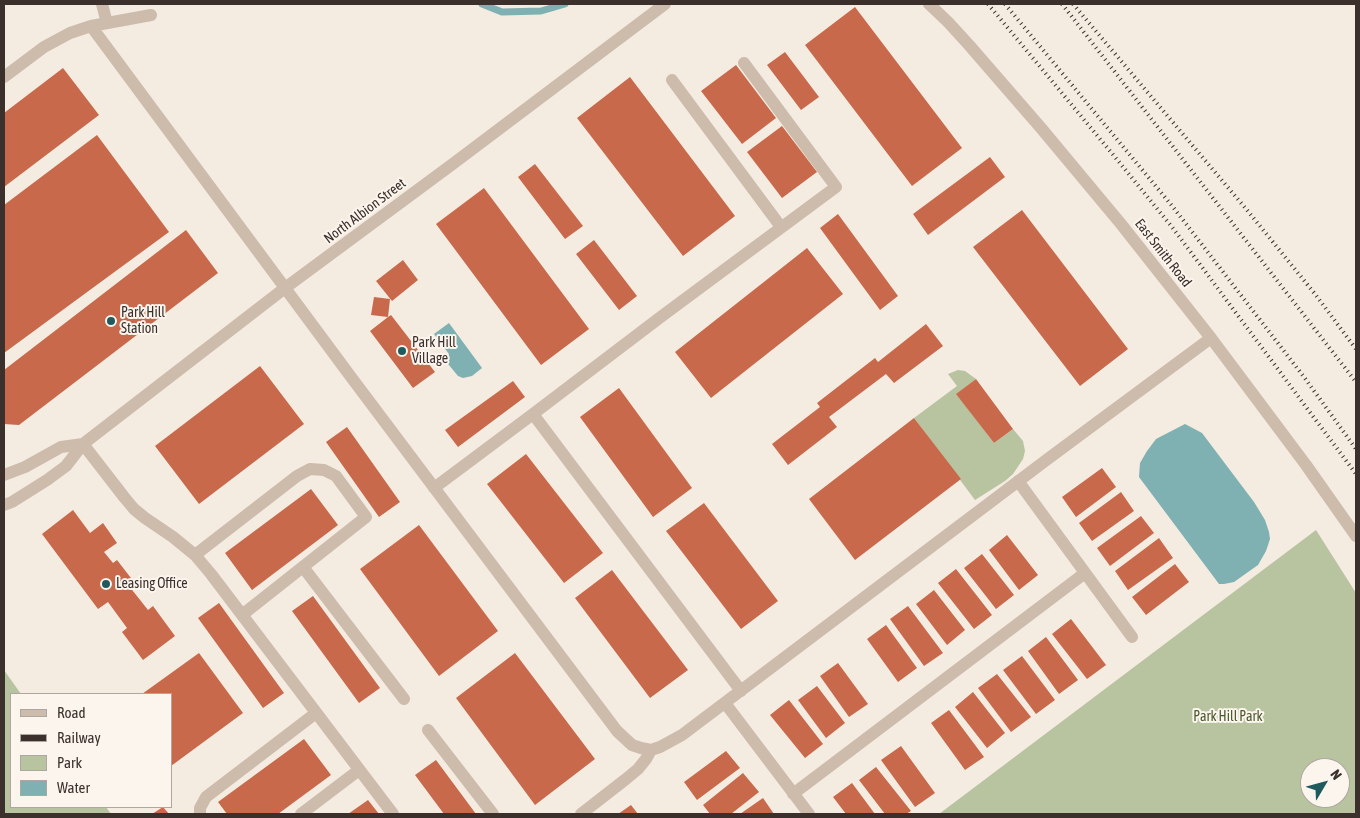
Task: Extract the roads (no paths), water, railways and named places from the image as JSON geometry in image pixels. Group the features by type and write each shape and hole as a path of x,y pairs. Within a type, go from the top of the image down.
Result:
{"street":[{"path":"102,4 107,23"},
{"name":"North Albion Street","path":"82,444 285,288 454,164 665,4"},
{"name":"East Smith Road","path":"928,4 969,45 1121,224 1211,338 1306,465 1356,536"},
{"path":"4,78 56,39 70,33 91,26 151,15"},
{"path":"91,26 617,731 632,745 641,748 651,750 678,738 1211,338"},
{"path":"434,488 836,186 744,63"},
{"path":"672,80 781,227"},
{"path":"533,414 741,691"},
{"path":"4,475 61,447 82,444"},
{"path":"4,504 30,491 66,466 82,444"},
{"path":"82,444 124,497 144,518 173,537 195,555 393,814"},
{"path":"195,555 297,476 310,469 324,470 336,476 366,517 242,615"},
{"path":"1018,482 1132,636"},
{"path":"304,567 404,699"},
{"path":"793,794 1085,573"},
{"path":"725,703 809,814"},
{"path":"200,814 200,808 206,797 316,713"},
{"path":"428,730 493,814"},
{"path":"583,814 638,769 651,750"},
{"path":"301,814 359,770"}],"water":[{"path":"449,323 482,368 472,376 463,378 458,376 444,359 449,354 434,334"},
{"path":"1185,424 1202,433 1254,502 1265,520 1269,532 1270,539 1266,551 1258,565 1234,582 1219,584 1139,477 1140,463 1156,439"}],"waterway":[{"path":"482,4 502,12 541,11 565,4"}],"railway":[{"path":"988,4 1172,227 1356,474"},
{"path":"1005,4 1173,207 1304,377 1356,449"},
{"path":"1062,4 1356,382"},
{"path":"1073,4 1247,210 1315,294 1356,349"}],"place":[{"name":"Park Hill Station","path":"111,321"},
{"name":"Park Hill Village","path":"402,351"},
{"name":"Leasing Office","path":"106,584"}],"park label":[{"name":"Park Hill Park","path":"1228,717"}]}
